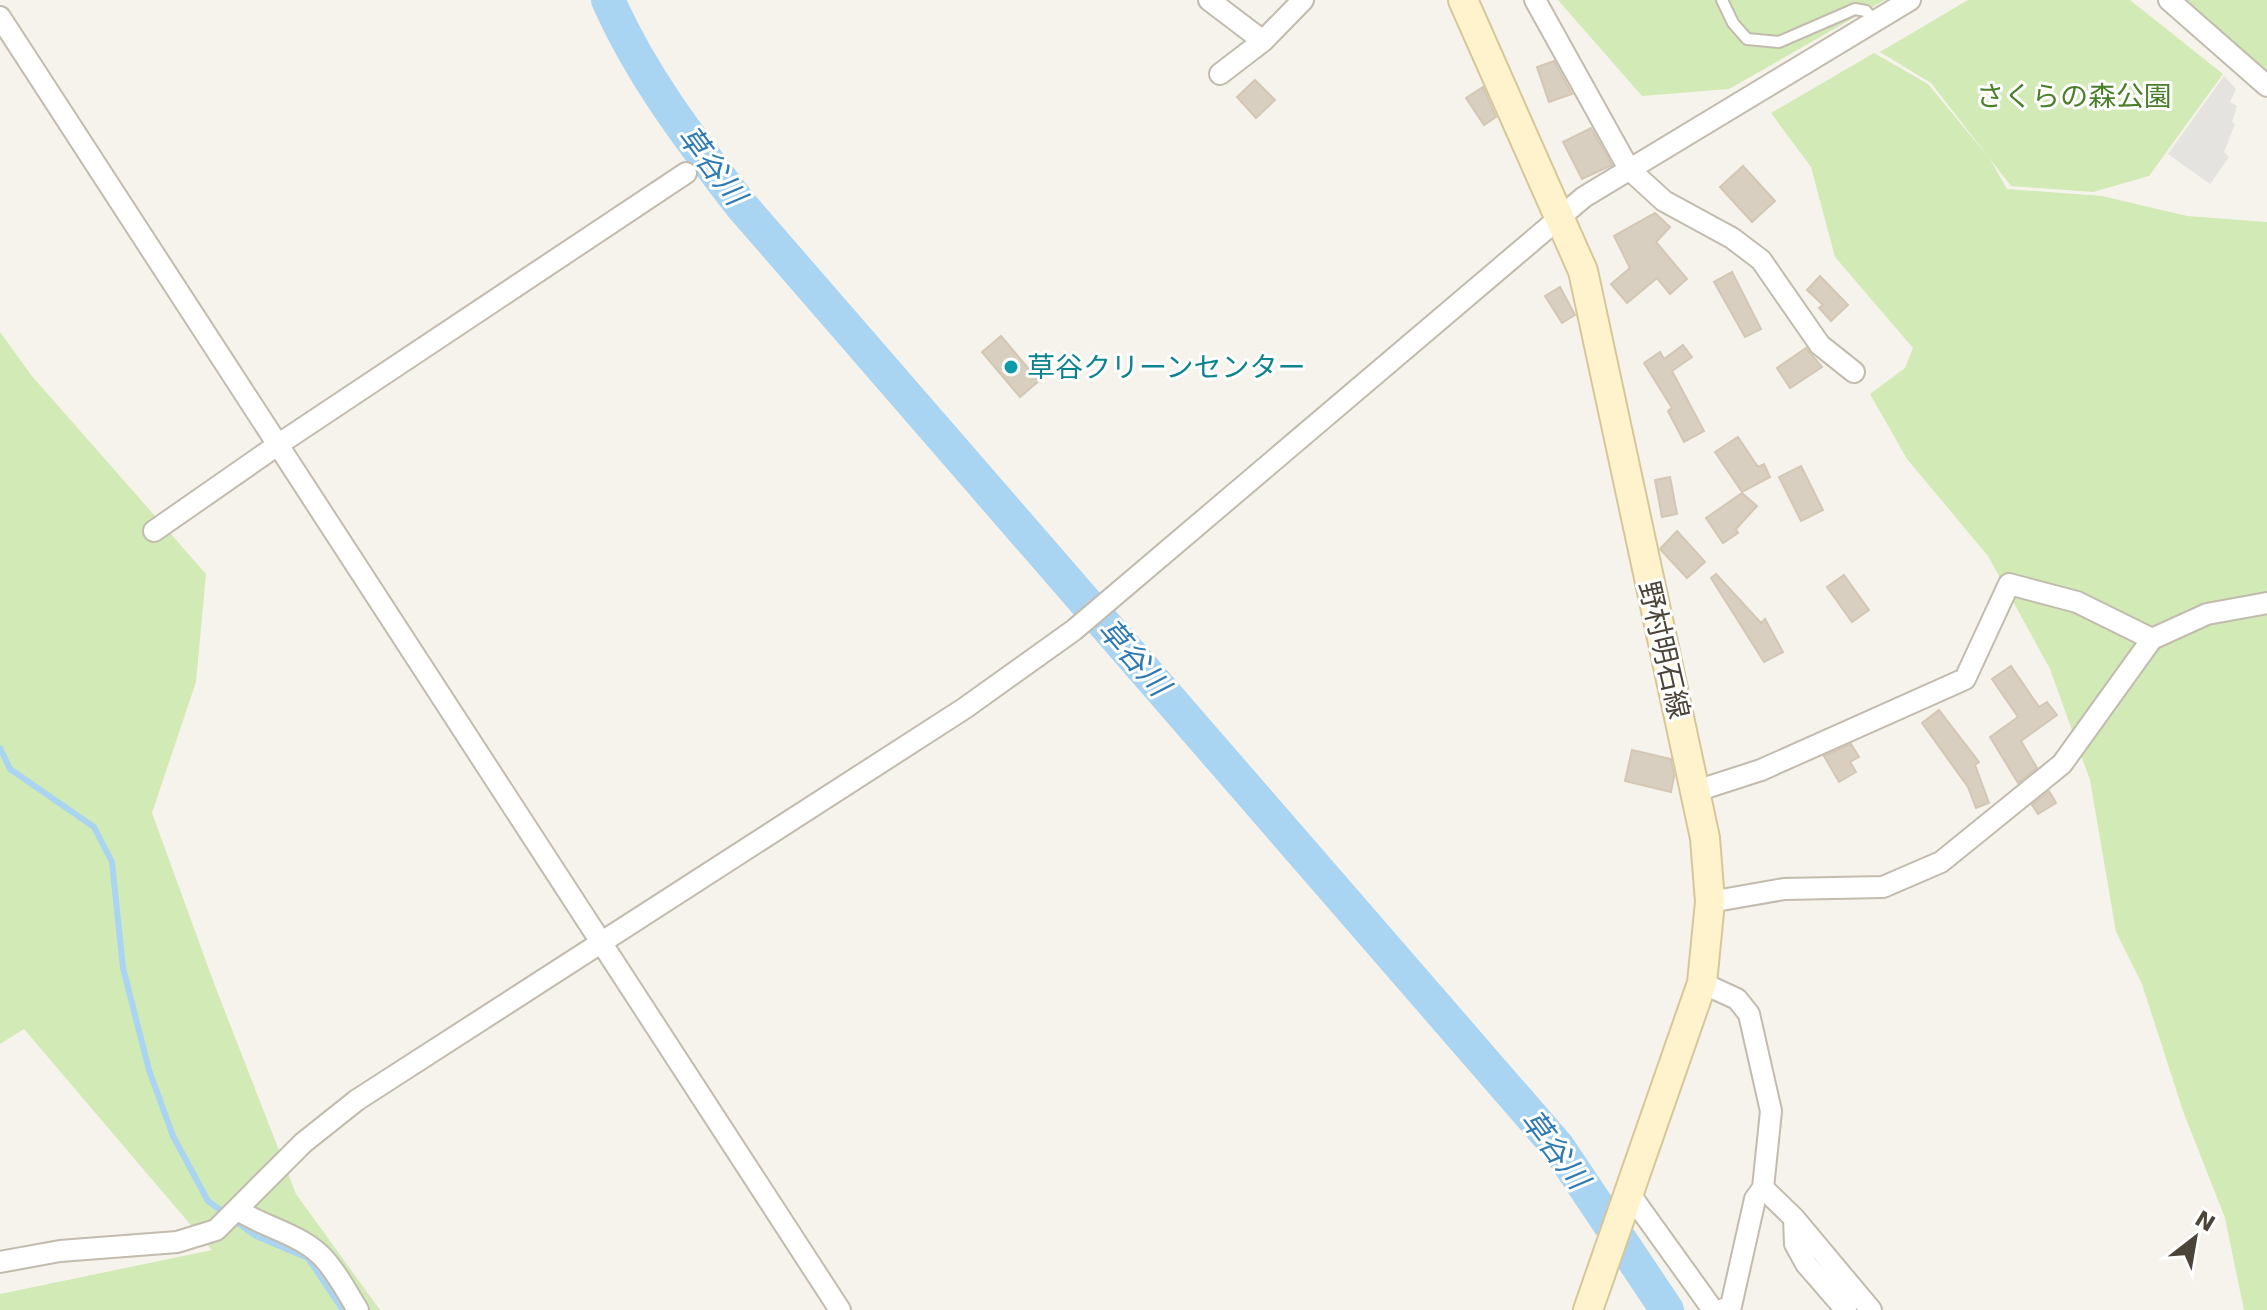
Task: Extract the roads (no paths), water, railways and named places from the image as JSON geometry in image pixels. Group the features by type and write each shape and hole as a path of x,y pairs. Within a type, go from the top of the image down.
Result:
{"main road":[{"name":"野村明石線","path":"1472,3 1583,271 1705,838 1710,902 1702,983 1588,1310"}],"street":[{"path":"1209,0 1263,41"},
{"path":"1220,74 1263,41 1303,0"},
{"path":"1535,0 1629,169 1664,201 1732,238 1761,260 1820,345 1854,372"},
{"path":"0,1262 60,1251 177,1242 216,1230 303,1143 357,1100 965,708 1074,630 1559,215 1629,169 1910,0"},
{"path":"2169,0 2267,86"},
{"path":"0,17 840,1310"},
{"path":"154,531 686,173"},
{"path":"1696,791 1761,770 1965,679 2009,584 2077,602 2152,639"},
{"path":"1710,902 1784,889 1883,887 1941,862 2062,764 2152,639 2207,614 2267,603"},
{"path":"1702,983 1737,999 1749,1014 1771,1111 1763,1188 1755,1199 1731,1306 1722,1310"},
{"path":"1763,1188 1794,1218 1871,1310"},
{"path":"1629,1193 1713,1310"},
{"path":"238,1210 262,1226 298,1239 325,1260 358,1310"},
{"path":"1794,1218 1795,1244 1806,1264 1846,1310"}],"lane":[{"path":"1722,0 1733,23 1747,39 1779,42 1855,9 1866,11 1874,21"}],"waterway":[{"name":"草谷川","path":"608,0 651,80 740,204 1558,1147 1667,1310"},
{"path":"0,748 10,769 94,827 112,862 123,968 149,1070 173,1136 208,1201 256,1236 308,1258 343,1310"}],"place":[{"name":"草谷クリーンセンター","path":"1011,367"}],"park label":[{"name":"さくらの森公園","path":"2074,96"}]}
